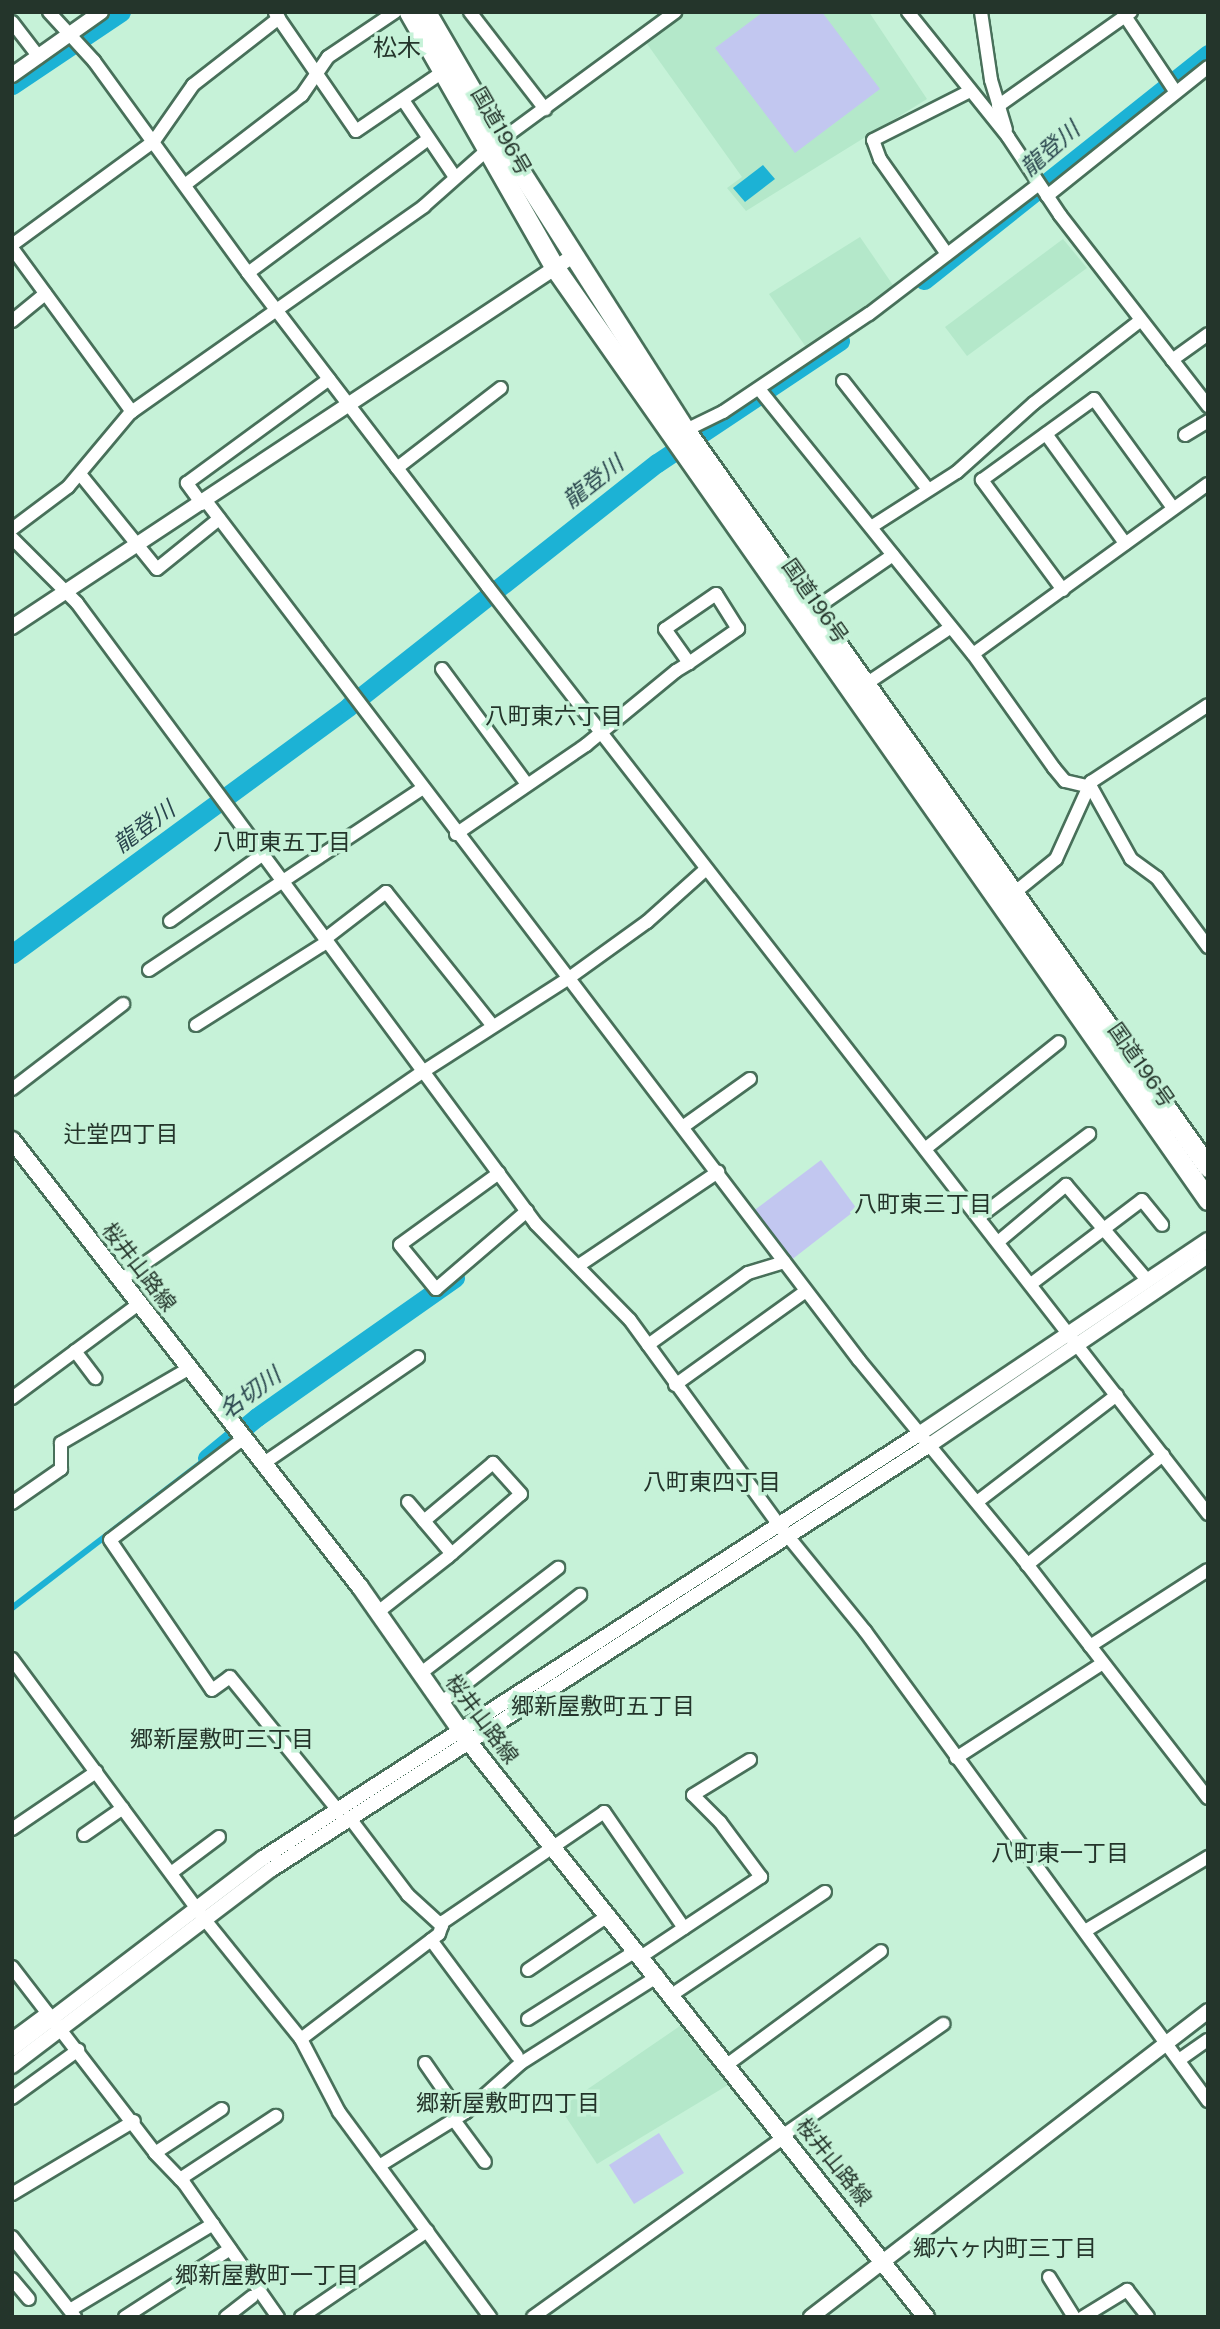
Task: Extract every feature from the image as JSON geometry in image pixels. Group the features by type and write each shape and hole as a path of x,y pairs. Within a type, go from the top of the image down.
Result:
{"highway":[{"name":"国道196号","path":"409,12 441,73 573,256 684,441 1208,1200"},
{"name":"国道196号","path":"426,12 555,268 813,610 1205,1158"}],"main road":[{"name":"桜井山路線","path":"12,1140 378,1612 464,1735 885,2260 926,2317"}],"street":[{"path":"49,12 67,37 94,61 187,184 278,313 599,731 1208,1514"},
{"path":"12,75 101,12"},
{"path":"187,184 302,95 328,57 395,12"},
{"path":"470,12 545,109"},
{"path":"12,529 80,474 132,412 278,313 424,206 493,146 675,12"},
{"path":"908,12 1009,137 1038,185 1208,406"},
{"path":"981,12 998,106 1009,137"},
{"path":"998,106 1128,14 1175,91"},
{"path":"132,412 12,246 154,141 193,85 277,15 356,131 441,73"},
{"path":"12,22 39,57"},
{"path":"1047,196 1208,67"},
{"path":"947,254 880,159 873,140 970,91"},
{"path":"403,100 455,177"},
{"path":"248,272 428,140"},
{"path":"684,441 947,254 1038,185"},
{"path":"12,627 204,503 573,256"},
{"path":"12,321 45,294"},
{"path":"871,527 968,462 1141,320"},
{"path":"1172,360 1208,334"},
{"path":"329,379 187,483 219,519 357,695 456,834 684,1126 806,1291 927,1438 1208,1798"},
{"path":"843,381 927,488"},
{"path":"397,468 501,388"},
{"path":"759,389 973,654 1054,768 1065,781 1088,787 1131,859 1157,878 1206,939"},
{"path":"982,480 1094,400 1173,508"},
{"path":"1185,435 1208,421"},
{"path":"1046,434 1125,543"},
{"path":"968,462 1063,590"},
{"path":"80,474 136,545 161,569 219,519"},
{"path":"973,654 1208,484"},
{"path":"12,537 64,591 527,1211 630,1320 782,1529 866,1631 956,1758 1167,2041 1208,2101"},
{"path":"813,610 893,555"},
{"path":"456,834 526,783 586,745 599,731 738,629 716,594 665,629 689,663"},
{"path":"866,684 951,627"},
{"path":"442,668 526,783"},
{"path":"1014,894 1056,859 1088,787 1208,705"},
{"path":"149,970 423,788"},
{"path":"170,921 262,855"},
{"path":"122,1279 424,1071 569,978 648,922 706,869"},
{"path":"197,1025 326,941 386,892 493,1026"},
{"path":"12,1089 123,1004"},
{"path":"925,1149 1059,1042"},
{"path":"684,1126 750,1079"},
{"path":"979,1217 1089,1134"},
{"path":"578,1266 718,1172"},
{"path":"499,1173 400,1245 436,1289 527,1211"},
{"path":"998,1242 1066,1185 1147,1280"},
{"path":"1031,1284 1142,1200 1162,1225"},
{"path":"12,2066 53,2020 201,1914 349,1817 464,1735 927,1438 1072,1338 1147,1280 1208,1240"},
{"path":"1072,1338 1208,1256"},
{"path":"648,1345 748,1273 784,1262"},
{"path":"675,1385 806,1291"},
{"path":"14,1394 140,1303"},
{"path":"75,1351 95,1378"},
{"path":"264,1463 418,1357"},
{"path":"12,1503 61,1469 61,1443 190,1367"},
{"path":"977,1502 1117,1395"},
{"path":"244,1438 110,1540 212,1690 230,1677 336,1808"},
{"path":"1027,1565 1163,1455"},
{"path":"378,1612 522,1494 493,1463 424,1521"},
{"path":"408,1502 452,1554"},
{"path":"421,1673 558,1568"},
{"path":"1090,1646 1208,1570"},
{"path":"442,1702 580,1595"},
{"path":"12,1660 201,1914 301,2039 339,2112 490,2317"},
{"path":"956,1758 1103,1663"},
{"path":"201,1914 336,1808 464,1735"},
{"path":"527,2019 684,1928 761,1877 720,1822 693,1796 750,1760"},
{"path":"12,1829 96,1772"},
{"path":"84,1835 123,1808"},
{"path":"301,2039 431,1940 442,1926 604,1812 684,1928"},
{"path":"349,1817 408,1895 442,1926"},
{"path":"171,1873 219,1837"},
{"path":"1085,1931 1208,1857"},
{"path":"673,1994 825,1892"},
{"path":"528,1970 609,1915"},
{"path":"431,1940 517,2056"},
{"path":"729,2064 881,1951"},
{"path":"12,1967 134,2121 155,2153 180,2179 278,2317"},
{"path":"379,2166 458,2117 521,2063 658,1976"},
{"path":"819,2314 1208,2011"},
{"path":"12,2039 53,2020"},
{"path":"533,2317 943,2024"},
{"path":"1179,2060 1208,2040"},
{"path":"12,2049 32,2042"},
{"path":"12,2098 78,2050"},
{"path":"425,2063 485,2162"},
{"path":"155,2153 222,2109"},
{"path":"180,2179 276,2116"},
{"path":"12,2194 134,2121"},
{"path":"15,2246 45,2278 72,2314 213,2224"},
{"path":"301,2317 427,2231"},
{"path":"125,2317 230,2249"},
{"path":"1049,2277 1074,2317"},
{"path":"12,2279 27,2296 45,2278"},
{"path":"1083,2317 1127,2290 1148,2317"},
{"path":"226,2317 252,2297"}],"shaded area":[{"path":"683,12 869,12 927,99 746,211 727,188 742,177 645,41"},
{"path":"763,12 822,12 880,89 795,153 715,48"},
{"path":"860,237 895,288 808,350 769,294"},
{"path":"1063,239 1087,268 967,356 945,327"},
{"path":"821,1160 857,1209 790,1261 752,1212"},
{"path":"680,2026 728,2085 597,2164 560,2108"},
{"path":"659,2133 684,2173 634,2204 609,2165"}],"water":[{"path":"763,165 775,179 745,202 733,188"},
{"path":"226,1440 230,1444 12,1612 12,1604"}],"waterway":[{"path":"12,85 121,12"},
{"name":"龍登川","path":"924,280 1208,54"},
{"name":"龍登川","path":"12,954 349,706 657,463 840,341"},
{"name":"名切川","path":"207,1458 257,1417 455,1278"}],"district":[{"name":"松木","path":"397,48"},
{"name":"八町東六丁目","path":"554,716"},
{"name":"八町東五丁目","path":"282,842"},
{"name":"辻堂四丁目","path":"121,1134"},
{"name":"八町東三丁目","path":"923,1204"},
{"name":"八町東四丁目","path":"712,1482"},
{"name":"郷新屋敷町五丁目","path":"603,1706"},
{"name":"郷新屋敷町三丁目","path":"222,1739"},
{"name":"八町東一丁目","path":"1060,1853"},
{"name":"郷新屋敷町四丁目","path":"508,2103"},
{"name":"郷六ヶ内町三丁目","path":"1005,2248"},
{"name":"郷新屋敷町一丁目","path":"267,2275"}]}
